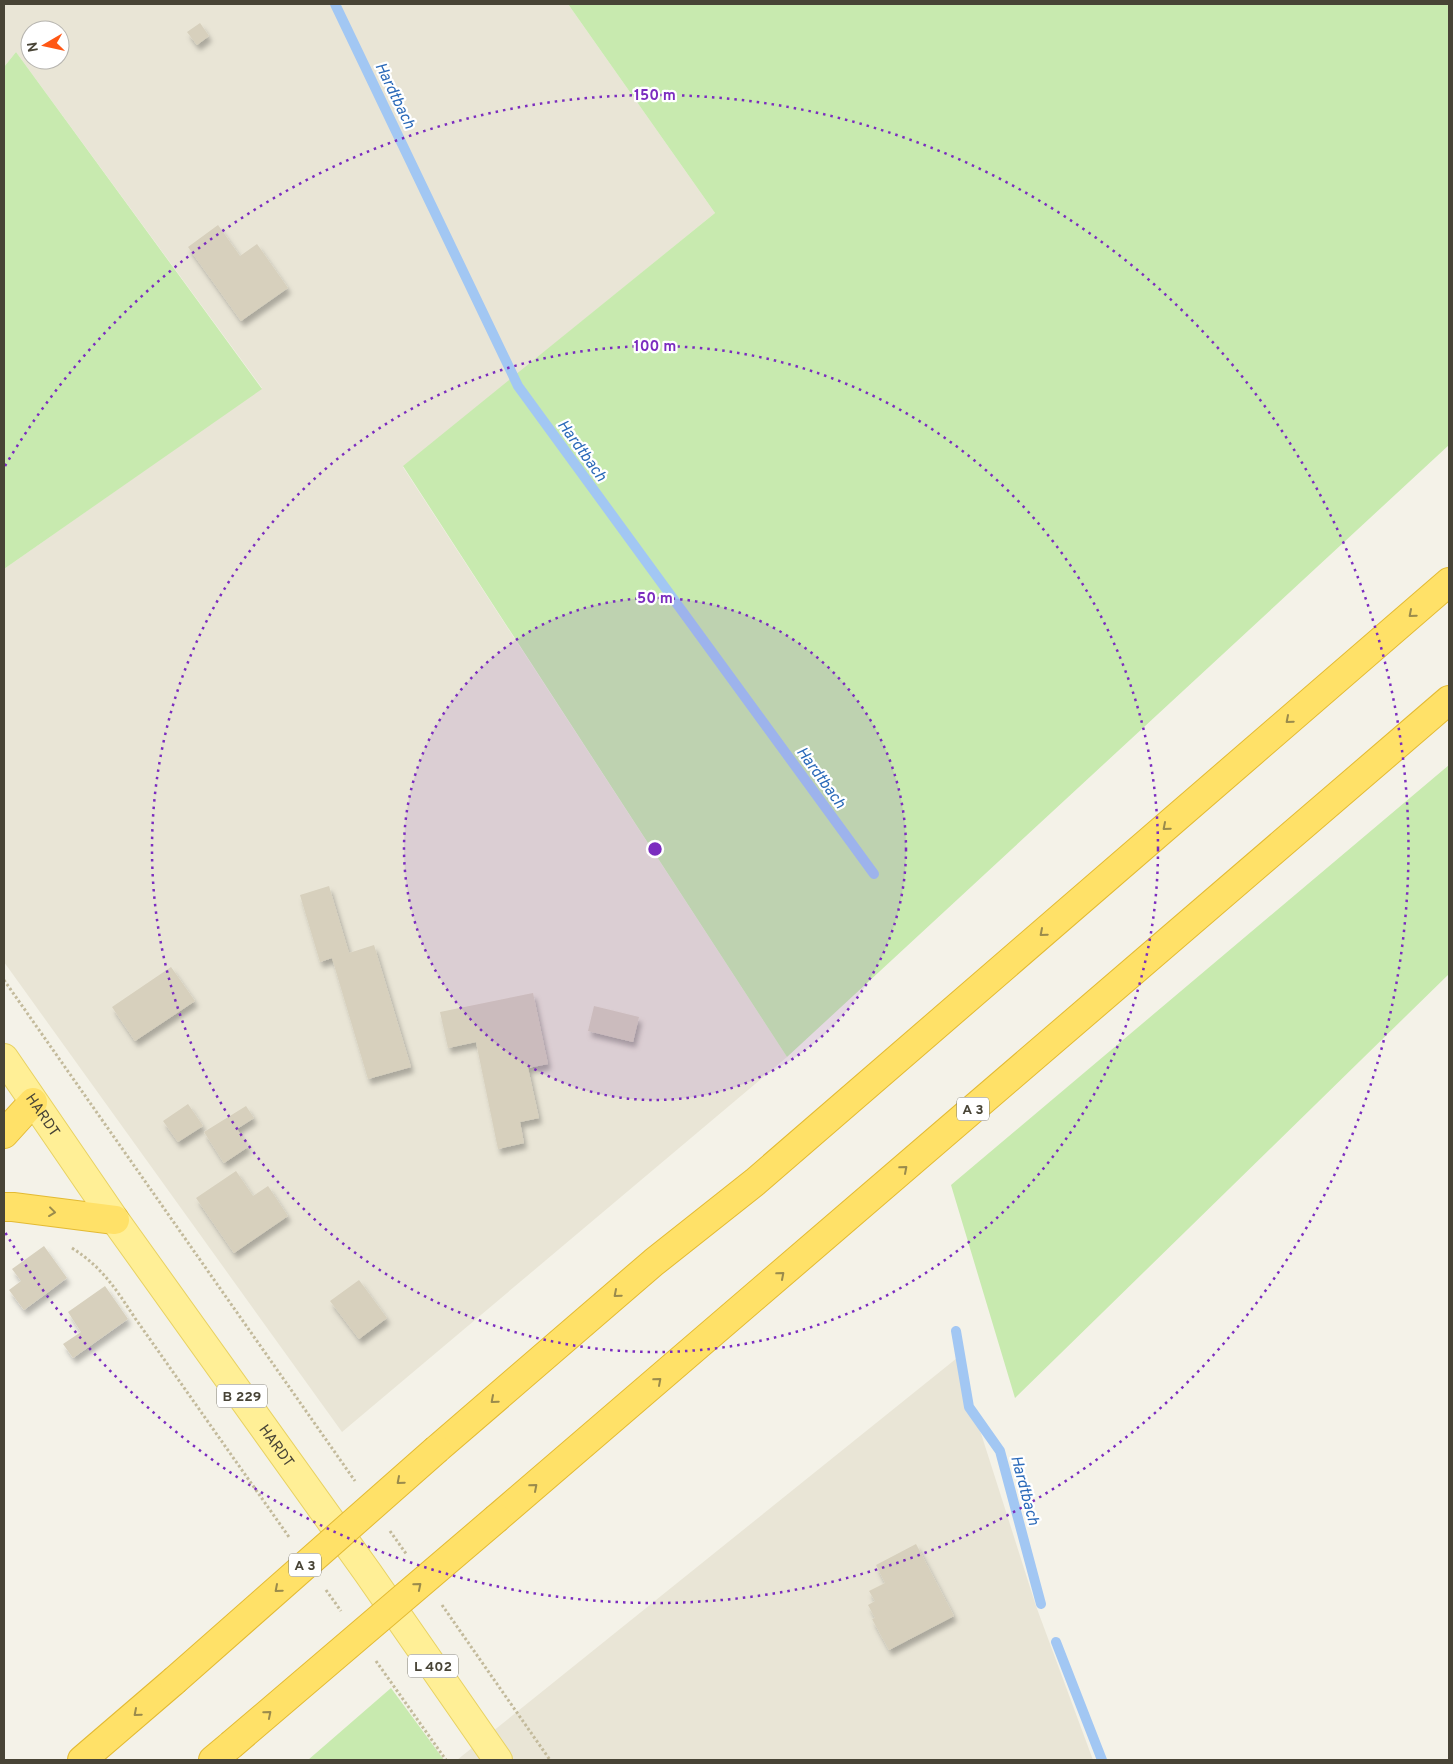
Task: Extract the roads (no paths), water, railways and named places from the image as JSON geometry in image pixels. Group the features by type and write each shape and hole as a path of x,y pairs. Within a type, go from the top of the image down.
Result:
{"highway":[{"name":"A 3","path":"82,1760 436,1449 654,1262 763,1175 1449,582"},
{"name":"A 3","path":"222,1753 1449,700"},
{"path":"4,1114 33,1102"},
{"path":"4,1134 33,1102"},
{"path":"4,1207 115,1220"}],"main road":[{"name":"HARDT","path":"4,1058 115,1220 368,1573 498,1760"}],"waterway":[{"name":"Hardtbach","path":"335,4 518,386 874,874"},
{"name":"Hardtbach","path":"956,1331 969,1407 1000,1451 1041,1604"},
{"name":"Hardtbach","path":"1056,1642 1102,1760"}]}
